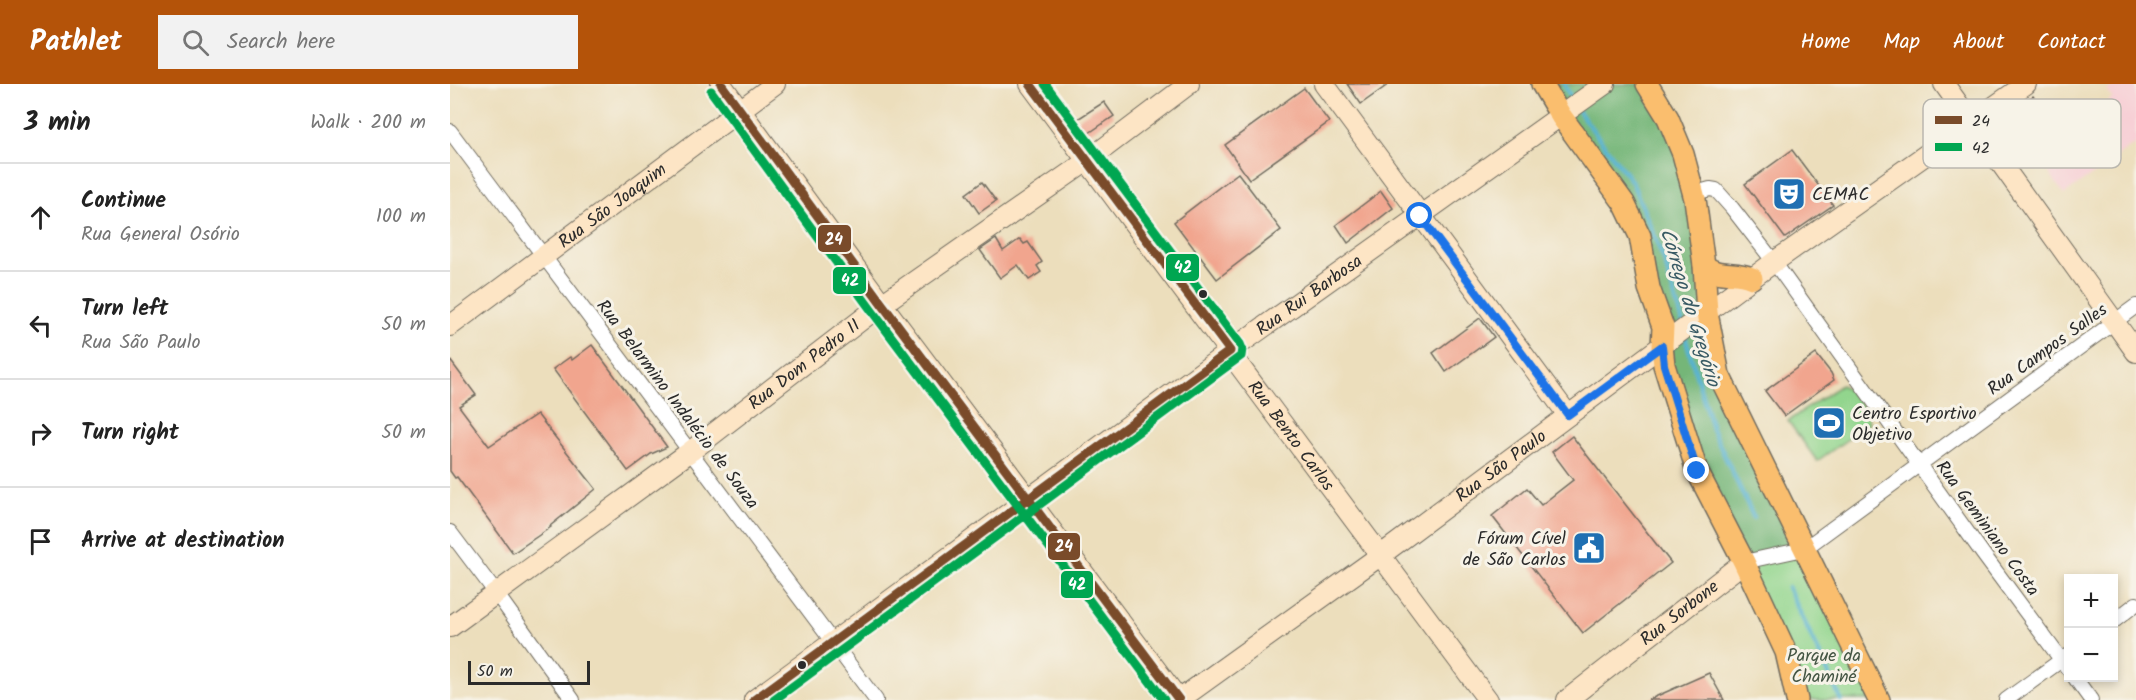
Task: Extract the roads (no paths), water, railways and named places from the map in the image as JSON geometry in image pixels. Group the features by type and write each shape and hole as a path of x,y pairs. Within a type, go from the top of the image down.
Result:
{"main road":[{"path":"1542,84 1624,203 1640,236 1649,288 1663,327 1664,365 1697,471 1744,561 1786,652 1797,700"},
{"path":"1647,84 1668,118 1683,154 1695,199 1704,265 1701,317 1719,375 1879,700"},
{"path":"1704,265 1709,270 1725,274 1742,273 1752,279"}],"street":[{"path":"721,84 882,304 1179,700"},
{"name":"Rua São Joaquim","path":"450,326 546,257 775,84"},
{"name":"Rua Bento Carlos","path":"1030,84 1488,700"},
{"name":"Rua Dom Pedro II","path":"450,627 691,451 882,304 1087,161 1189,84"},
{"path":"1324,84 1568,415"},
{"name":"Rua Rui Barbosa","path":"754,700 1230,351 1605,84"},
{"path":"1944,84 1955,99"},
{"name":"Rua São Paulo","path":"2005,99 2026,84"},
{"name":"Rua Belarmino Indalécio de Souza","path":"450,131 876,700"},
{"name":"Rua São Paulo","path":"1179,700 1381,555 1774,262 1923,157"},
{"path":"2004,168 2136,352"},
{"name":"Rua Geminiano Costa","path":"1695,199 1700,192 1716,190 1774,262 1983,554 2064,658"},
{"name":"Rua Campos Salles","path":"1804,549 2136,306"},
{"path":"450,532 573,700"},
{"name":"Rua Sorbone","path":"1567,700 1744,561 1804,549"},
{"path":"2118,618 2136,604"},
{"path":"2006,700 2064,662"},
{"path":"2077,682 2091,700"}],"waterway":[{"name":"Córrego do Gregório","path":"1564,84 1573,102"},
{"name":"Córrego do Gregório","path":"1577,109 1632,182 1664,260 1683,325"},
{"name":"Córrego do Gregório","path":"1685,336 1712,429 1754,518"},
{"name":"Córrego do Gregório","path":"1788,587 1841,700"}],"place":[{"name":"CEMAC","path":"1789,194"},
{"name":"Centro Esportivo Objetivo","path":"1829,423"},
{"name":"Fórum Cível de São Carlos","path":"1589,548"}],"park label":[{"name":"Parque da Chaminé","path":"1824,665"}]}
